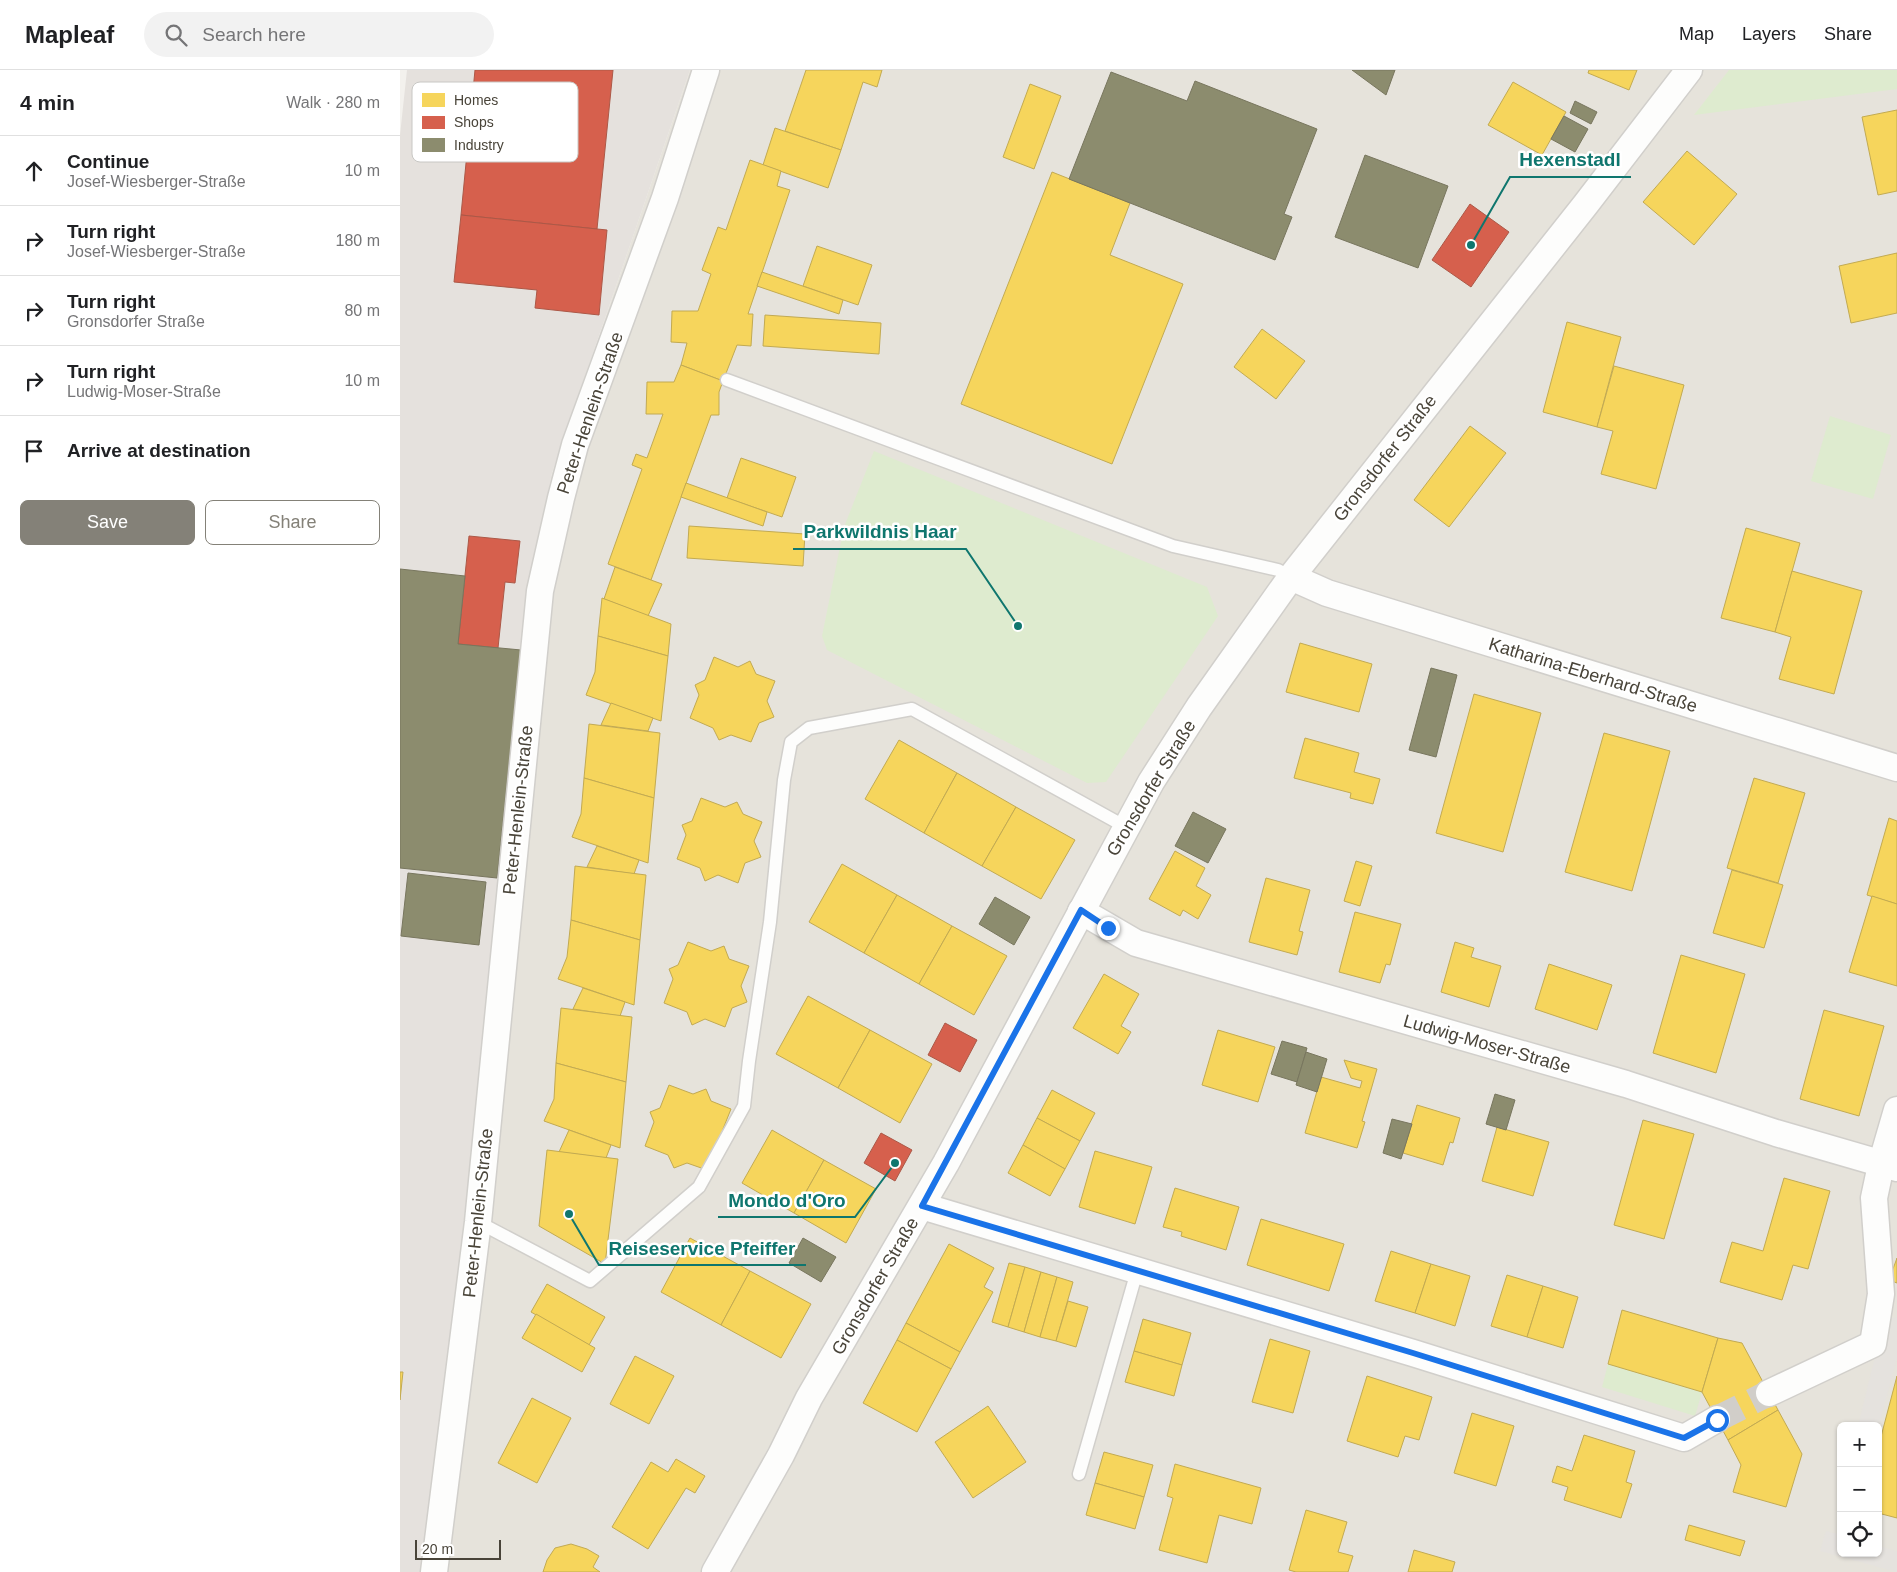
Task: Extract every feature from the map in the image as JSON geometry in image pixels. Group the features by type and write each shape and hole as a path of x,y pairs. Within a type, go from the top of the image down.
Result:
{"street":[{"name":"Peter-Henlein-Straße","path":"434,1572 478,1222 540,591 575,446 665,198 706,70"},
{"name":"Gronsdorfer Straße","path":"715,1572 781,1455 809,1398 922,1206 1151,782 1291,577 1586,204 1689,70"},
{"name":"Katharina-Eberhard-Straße","path":"1291,577 1327,593 1897,768"},
{"name":"Ludwig-Moser-Straße","path":"1081,910 1136,943 1626,1084 1889,1167"},
{"path":"1769,1393 1873,1344 1881,1294 1874,1198 1889,1167 1897,1110"},
{"path":"922,1206 1413,1353 1684,1438 1717,1420"}],"lane":[{"path":"727,380 1173,546 1278,570 1291,577"},
{"path":"478,1222 590,1281 699,1187 744,1106 770,922 784,780 791,742 809,728 912,709 1126,828"},
{"path":"1079,1474 1137,1271"}],"shaded area":[{"path":"407,70 690,70 552,473 530,582 430,1572 400,1572 400,135"},
{"path":"690,70 1897,70 1897,1572 430,1572 530,582 552,473"},
{"path":"1897,1317 1897,1358 1880,1422 1859,1422 1884,1320"},
{"path":"1826,1531 1837,1534 1837,1556 1820,1551"},
{"path":"1882,1547 1897,1551 1897,1572 1842,1557 1882,1557"}],"green space":[{"path":"1729,70 1897,70 1897,89 1694,115"},
{"path":"1830,416 1891,435 1873,499 1811,481"},
{"path":"874,451 1207,587 1218,616 1106,782 1087,783 827,650 822,636 844,527"},
{"path":"1608,1364 1702,1392 1695,1416 1602,1387"}],"building: Homes":[{"path":"806,70 882,70 877,87 863,82 841,150 785,131"},
{"path":"1589,70 1637,70 1629,90 1588,73"},
{"path":"1513,82 1566,112 1542,155 1488,125"},
{"path":"1030,84 1061,96 1034,169 1003,157"},
{"path":"1897,110 1897,191 1878,195 1862,117"},
{"path":"775,128 841,150 828,188 763,165"},
{"path":"1687,151 1737,194 1694,245 1643,202"},
{"path":"750,160 781,171 777,186 790,190 748,314 753,314 751,346 737,345 723,381 681,365 687,343 671,342 672,311 698,311 711,274 702,270 718,227 726,230"},
{"path":"1052,172 1130,203 1110,255 1183,284 1112,464 961,404"},
{"path":"817,246 872,265 858,305 803,286"},
{"path":"1897,253 1897,313 1851,323 1839,266"},
{"path":"762,272 843,300 839,314 757,286"},
{"path":"765,315 881,323 879,354 763,346"},
{"path":"1567,322 1621,337 1597,427 1543,412"},
{"path":"1262,329 1305,361 1276,399 1234,367"},
{"path":"681,365 723,381 719,392 719,415 711,415 651,580 608,564 642,469 632,465 636,454 647,458 663,414 646,414 647,382 674,382"},
{"path":"1614,366 1684,385 1656,489 1601,474 1613,431 1597,427"},
{"path":"1470,426 1506,453 1449,527 1414,500"},
{"path":"741,458 796,477 782,517 727,498"},
{"path":"686,483 767,512 763,526 681,497"},
{"path":"689,526 805,534 803,566 687,558"},
{"path":"1746,528 1800,543 1775,632 1721,618"},
{"path":"615,567 662,584 648,616 604,599"},
{"path":"1792,571 1862,591 1834,694 1779,679 1791,637 1775,632"},
{"path":"602,598 671,624 668,656 598,636"},
{"path":"598,636 668,656 661,721 586,695 595,672"},
{"path":"1300,643 1372,664 1359,712 1286,692"},
{"path":"714,657 738,667 750,661 756,674 775,681 767,701 774,717 759,723 751,742 731,735 719,740 713,728 690,718 699,695 695,685 705,680"},
{"path":"1474,694 1541,713 1503,852 1436,833"},
{"path":"611,703 653,718 648,731 601,725"},
{"path":"589,724 660,733 654,798 584,778"},
{"path":"1604,733 1670,751 1632,891 1565,872"},
{"path":"1305,738 1359,753 1354,772 1380,779 1373,804 1350,798 1351,793 1294,778"},
{"path":"899,740 957,773 924,833 865,799"},
{"path":"957,773 1016,807 982,866 924,833"},
{"path":"584,778 654,798 648,863 572,837 581,814"},
{"path":"1754,778 1805,793 1778,883 1727,868"},
{"path":"701,798 725,807 737,802 743,814 762,822 754,841 761,857 745,863 738,883 718,875 705,881 700,868 677,859 686,835 682,825 692,821"},
{"path":"1016,807 1075,840 1041,899 982,866"},
{"path":"1889,818 1897,821 1897,904 1867,895"},
{"path":"597,846 639,860 634,874 587,867"},
{"path":"1175,851 1205,868 1196,886 1211,895 1198,919 1183,910 1180,916 1149,899"},
{"path":"1356,861 1372,866 1360,906 1344,901"},
{"path":"842,864 897,895 864,953 809,922"},
{"path":"575,866 646,875 640,940 571,920"},
{"path":"1732,870 1783,885 1764,948 1713,933"},
{"path":"1266,878 1310,890 1299,931 1303,932 1297,955 1249,942"},
{"path":"897,895 952,926 919,984 864,953"},
{"path":"1872,896 1897,904 1897,986 1849,972"},
{"path":"1355,912 1401,924 1390,965 1386,964 1380,983 1339,972"},
{"path":"571,920 640,940 634,1005 558,979 567,957"},
{"path":"952,926 1007,956 974,1015 919,984"},
{"path":"688,942 711,951 724,946 729,959 749,966 741,986 747,1002 732,1008 725,1027 705,1019 692,1025 687,1012 664,1003 673,979 669,969 678,965"},
{"path":"1455,942 1474,948 1471,957 1501,966 1489,1007 1441,992"},
{"path":"1681,955 1745,974 1716,1073 1653,1053"},
{"path":"1549,964 1612,985 1597,1030 1535,1009"},
{"path":"1104,974 1139,994 1121,1026 1131,1032 1118,1054 1073,1028"},
{"path":"583,988 625,1002 620,1016 573,1009"},
{"path":"808,996 870,1030 838,1088 776,1054"},
{"path":"561,1008 632,1017 626,1082 556,1063"},
{"path":"1824,1010 1884,1026 1859,1116 1800,1099"},
{"path":"870,1030 932,1064 900,1123 838,1088"},
{"path":"1218,1030 1275,1047 1258,1102 1202,1085"},
{"path":"1344,1060 1377,1069 1362,1121 1365,1122 1357,1148 1305,1133 1321,1077 1360,1088 1362,1081 1351,1078"},
{"path":"556,1063 626,1082 620,1148 544,1121 554,1099"},
{"path":"669,1085 693,1094 706,1089 711,1101 731,1109 723,1129 729,1145 707,1170 687,1163 674,1168 668,1155 645,1146 654,1122 650,1112 660,1108"},
{"path":"1052,1090 1095,1113 1080,1141 1037,1118"},
{"path":"1417,1105 1460,1118 1453,1143 1450,1142 1443,1165 1403,1153"},
{"path":"1037,1118 1080,1141 1065,1169 1023,1145"},
{"path":"1643,1120 1694,1134 1664,1239 1614,1225"},
{"path":"1497,1127 1549,1142 1533,1196 1482,1181"},
{"path":"569,1130 611,1145 606,1158 559,1152"},
{"path":"772,1130 824,1160 794,1213 742,1183"},
{"path":"1023,1145 1065,1169 1050,1196 1008,1173"},
{"path":"547,1150 618,1159 605,1264 539,1226"},
{"path":"1095,1151 1152,1167 1135,1224 1079,1207"},
{"path":"824,1160 876,1189 846,1243 794,1213"},
{"path":"1784,1178 1830,1191 1808,1269 1793,1265 1782,1300 1720,1282 1732,1242 1763,1251"},
{"path":"1175,1188 1239,1207 1226,1250 1181,1236 1182,1232 1163,1227"},
{"path":"1261,1219 1344,1244 1329,1291 1247,1265"},
{"path":"690,1238 750,1271 721,1325 661,1292"},
{"path":"949,1244 994,1268 984,1287 993,1292 960,1352 906,1323"},
{"path":"1391,1251 1431,1264 1415,1313 1375,1301"},
{"path":"1897,1258 1897,1283 1889,1280"},
{"path":"1009,1263 1025,1267 1008,1327 992,1322"},
{"path":"1431,1264 1470,1276 1455,1326 1415,1313"},
{"path":"1025,1267 1041,1272 1024,1332 1008,1327"},
{"path":"750,1271 811,1304 781,1358 721,1325"},
{"path":"1041,1272 1057,1277 1040,1337 1024,1332"},
{"path":"1507,1275 1543,1286 1527,1337 1491,1326"},
{"path":"1057,1277 1073,1282 1056,1341 1040,1337"},
{"path":"547,1284 605,1317 589,1345 531,1312"},
{"path":"1543,1286 1578,1297 1563,1348 1527,1337"},
{"path":"1068,1301 1088,1307 1076,1347 1056,1341"},
{"path":"1622,1310 1718,1338 1702,1392 1608,1364"},
{"path":"536,1314 595,1348 582,1372 522,1338"},
{"path":"1143,1319 1191,1333 1182,1365 1134,1351"},
{"path":"906,1323 960,1352 951,1369 897,1340"},
{"path":"1718,1338 1742,1343 1778,1410 1728,1440 1702,1392"},
{"path":"1270,1339 1310,1351 1293,1413 1252,1402"},
{"path":"897,1340 951,1369 917,1432 863,1403"},
{"path":"1134,1351 1182,1365 1174,1396 1125,1382"},
{"path":"635,1356 674,1376 649,1424 610,1404"},
{"path":"400,1372 403,1372 400,1400"},
{"path":"1367,1376 1432,1397 1419,1440 1405,1436 1398,1457 1347,1441"},
{"path":"1897,1376 1897,1518 1882,1514 1882,1433"},
{"path":"532,1398 571,1418 537,1483 498,1463"},
{"path":"988,1406 1026,1462 973,1498 935,1442"},
{"path":"1778,1410 1802,1454 1786,1507 1733,1492 1741,1465 1728,1440"},
{"path":"1472,1413 1514,1426 1496,1486 1454,1473"},
{"path":"1584,1435 1635,1451 1626,1482 1632,1484 1621,1518 1564,1500 1568,1487 1552,1482 1557,1466 1572,1471"},
{"path":"1104,1452 1153,1465 1144,1497 1095,1483"},
{"path":"676,1459 705,1476 695,1493 686,1488 648,1549 612,1527 651,1462 668,1472"},
{"path":"1175,1464 1261,1488 1252,1524 1219,1515 1207,1563 1159,1550 1173,1498 1167,1496"},
{"path":"1095,1483 1144,1497 1135,1529 1086,1515"},
{"path":"1306,1510 1347,1522 1338,1552 1353,1556 1348,1572 1296,1572 1289,1570"},
{"path":"1689,1525 1745,1541 1740,1556 1685,1540"},
{"path":"571,1544 587,1549 599,1556 593,1567 600,1572 543,1572 547,1560 555,1548"},
{"path":"1414,1550 1455,1562 1452,1572 1408,1572"}],"building: Shops":[{"path":"475,70 613,70 597,229 461,215 466,162 578,162 578,82 474,82"},
{"path":"1470,204 1509,232 1471,287 1432,260"},
{"path":"461,215 607,230 599,315 535,308 537,290 454,282"},
{"path":"469,536 520,541 515,583 505,582 498,648 458,644"},
{"path":"945,1023 977,1040 960,1072 928,1055"},
{"path":"881,1133 912,1150 895,1181 864,1163"}],"building: Industry":[{"path":"1352,70 1395,70 1386,95"},
{"path":"1111,72 1187,101 1195,81 1317,129 1284,214 1292,217 1275,260 1069,179"},
{"path":"1575,101 1597,112 1591,124 1570,113"},
{"path":"1564,116 1588,129 1575,152 1551,139"},
{"path":"1365,155 1448,186 1418,268 1335,237"},
{"path":"400,569 465,576 458,644 521,650 497,878 400,868"},
{"path":"1431,668 1457,675 1436,757 1409,750"},
{"path":"1193,812 1226,829 1208,863 1175,846"},
{"path":"408,873 486,882 479,945 401,936"},
{"path":"995,897 1030,917 1014,945 979,924"},
{"path":"1282,1041 1307,1048 1297,1082 1271,1074"},
{"path":"1306,1052 1327,1059 1317,1092 1296,1085"},
{"path":"1495,1094 1515,1100 1506,1130 1486,1124"},
{"path":"1392,1119 1412,1124 1401,1159 1383,1153"},
{"path":"803,1238 836,1257 821,1282 789,1263"}],"tunnel":[{"path":"1717,1419 1769,1393"}],"place":[{"name":"Hexenstadl","path":"1471,245"},
{"name":"Parkwildnis Haar","path":"1018,626"},
{"name":"Mondo d'Oro","path":"895,1163"},
{"name":"Reiseservice Pfeiffer","path":"569,1214"}],"route":[{"path":"1108,928 1081,910 922,1206 1413,1353 1684,1438 1717,1420"}]}
